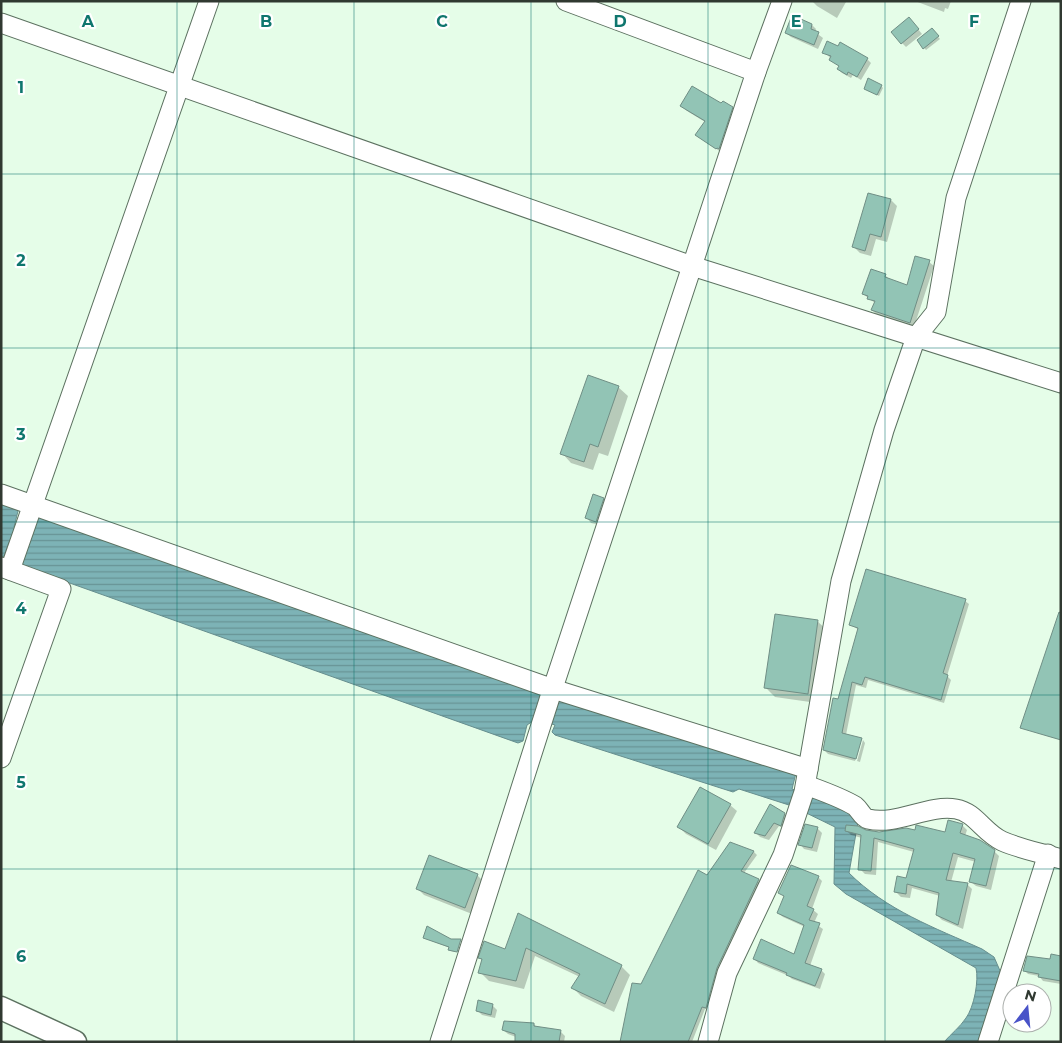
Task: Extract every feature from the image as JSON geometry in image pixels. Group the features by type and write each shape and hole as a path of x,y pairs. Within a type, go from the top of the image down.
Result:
{"main road":[{"path":"1,1008 75,1042"}],"street":[{"path":"1,758 61,589 5,568 31,509 209,1"},
{"path":"566,1 756,72"},
{"path":"440,1042 692,266 756,72 782,1"},
{"path":"708,1042 728,974 783,855 807,777 841,581 884,430 916,337 936,312 956,198 1021,1"},
{"path":"1,23 692,266 1061,383"},
{"path":"1,494 31,509 552,693 807,777 850,803 864,817 869,819 881,820 943,808 956,809 970,814 982,827 1001,841 1054,857 988,1042"}],"water":[{"path":"1,503 17,508 14,527 30,533 36,518 39,517 538,693 541,697 538,709 555,714 559,701 562,700 796,773 792,789 850,809 858,822 849,873 863,886 895,908 982,949 994,957 1001,973 981,1042 944,1042 969,1013 976,987 976,968 846,894 834,884 835,827 792,806 739,789 733,792 555,735 552,732 555,725 536,719 527,725 523,741 518,743 22,566 20,563 25,548 9,542 4,556 1,558"}],"building":[{"path":"792,15 812,24 811,29 819,32 814,45 785,33"},
{"path":"909,17 919,29 901,44 891,32"},
{"path":"932,28 939,36 923,49 917,40"},
{"path":"827,41 838,46 840,42 868,58 857,77 848,72 847,75 837,69 839,66 829,60 831,56 822,53"},
{"path":"868,78 882,85 877,95 864,89"},
{"path":"692,86 721,103 723,101 733,107 719,149 716,149 695,135 705,121 680,106"},
{"path":"868,193 891,199 881,237 870,234 865,251 852,247"},
{"path":"915,256 930,260 910,323 871,310 875,301 867,299 868,296 862,294 871,269 886,274 885,277 907,285"},
{"path":"588,375 619,386 598,447 590,444 584,462 560,454"},
{"path":"593,494 604,498 596,522 585,518"},
{"path":"866,569 966,599 943,673 948,675 941,700 865,677 862,685 852,682 842,733 862,738 856,759 823,750 833,698 838,699 858,628 849,625"},
{"path":"1059,612 1061,613 1061,740 1020,728"},
{"path":"775,614 818,620 808,694 764,688"},
{"path":"700,787 731,804 708,844 677,827"},
{"path":"770,804 785,813 781,826 774,823 765,836 754,833"},
{"path":"948,820 963,824 960,833 980,840 995,850 986,886 969,882 975,859 953,853 946,880 968,883 958,925 936,915 939,893 907,884 906,894 894,892 897,876 906,878 914,849 874,838 871,871 858,870 861,835 845,831 846,825 858,826 866,830 879,832 906,828 915,830 916,825 945,832"},
{"path":"805,824 818,827 812,848 798,845"},
{"path":"730,842 754,851 741,871 759,879 717,968 706,1008 702,1007 688,1042 620,1042 632,983 641,984 698,870 707,875"},
{"path":"429,855 478,874 465,908 416,889"},
{"path":"791,865 819,876 807,906 814,909 809,920 820,923 805,963 822,969 815,986 753,959 761,939 794,954 804,925 777,913 784,896 778,893"},
{"path":"518,913 622,965 605,1004 571,988 580,974 526,948 516,981 478,973 482,959 478,958 484,941 505,949"},
{"path":"427,926 451,939 461,939 457,952 448,950 449,947 423,938"},
{"path":"1051,954 1061,956 1061,981 1038,977 1039,974 1023,971 1027,956 1050,959"},
{"path":"478,1000 493,1004 491,1015 476,1011"},
{"path":"504,1021 534,1023 534,1026 561,1030 559,1042 515,1042 515,1034 502,1030"}]}
